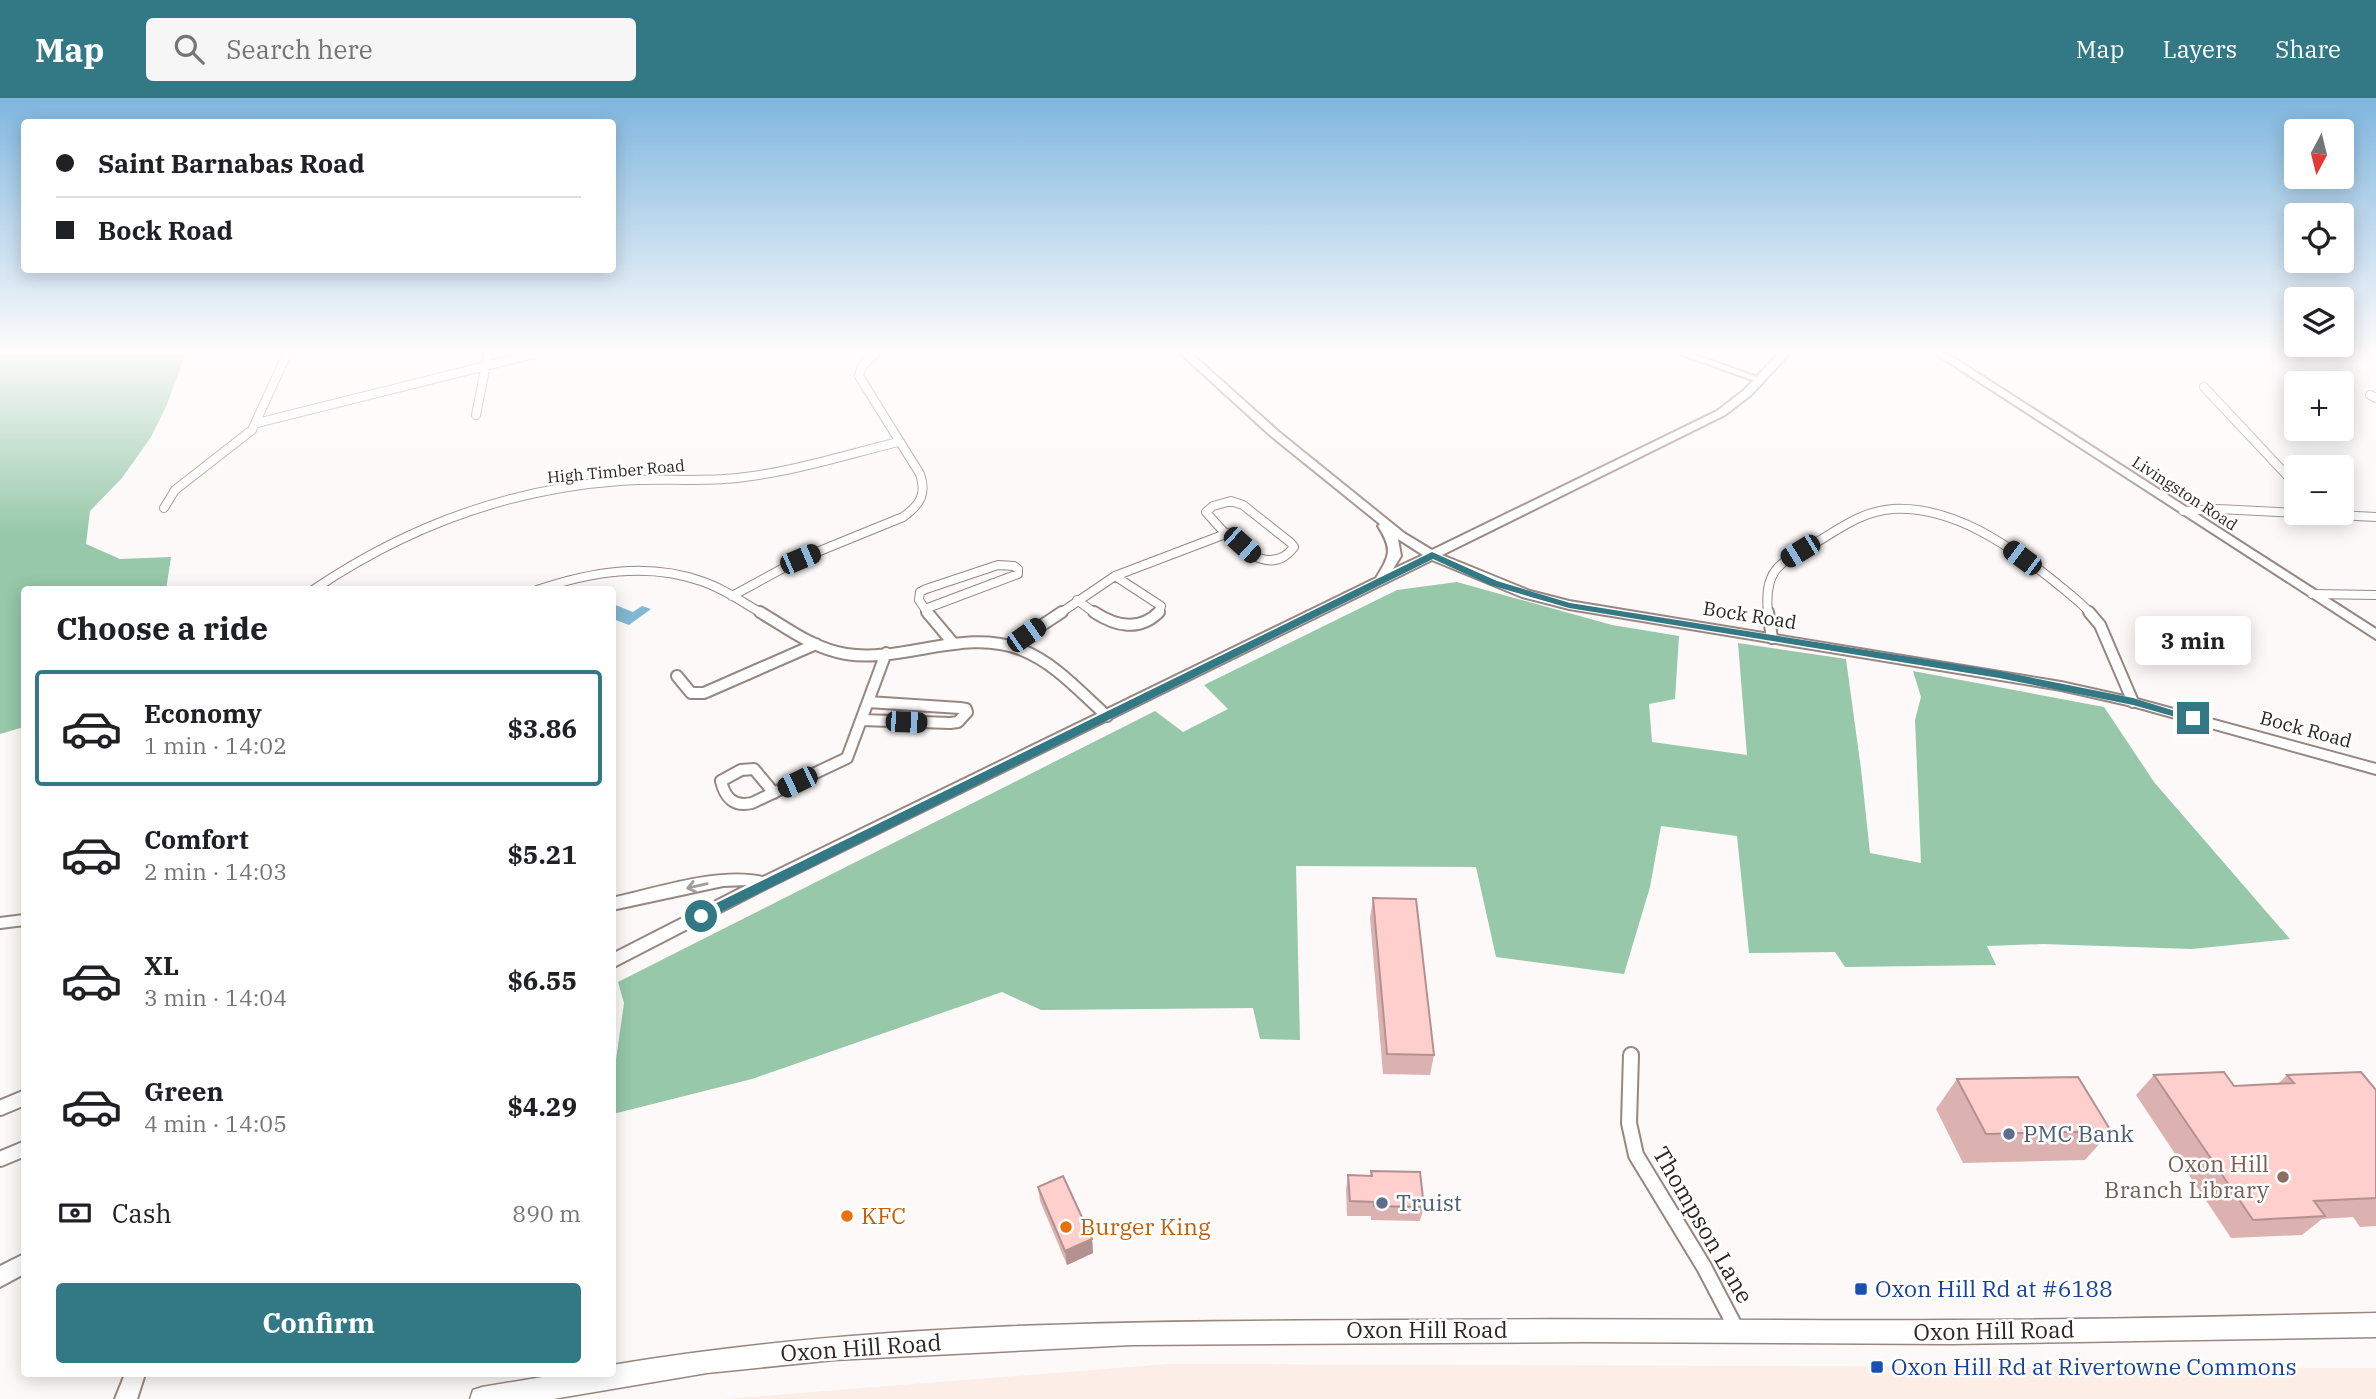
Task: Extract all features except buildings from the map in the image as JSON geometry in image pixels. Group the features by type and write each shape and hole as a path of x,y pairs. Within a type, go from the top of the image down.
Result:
{"main road":[{"name":"Bock Road","path":"1253,415 1381,522 1432,555 1494,583 1556,603 1999,675 2133,702 2376,769"},
{"path":"616,957 1718,415"},
{"name":"Livingston Road","path":"2035,415 2376,635"},
{"path":"1379,581 1391,568 1395,556 1393,540 1381,522"},
{"path":"616,903 723,880 746,879 764,883"},
{"path":"0,1277 21,1266"},
{"name":"Oxon Hill Road","path":"616,1376 707,1361 912,1343 1214,1331 1952,1332 2376,1325"},
{"path":"126,1399 134,1377"},
{"name":"Oxon Hill Road","path":"482,1399 612,1377"}],"street":[{"path":"164,508 175,490 245,437 261,415"},
{"path":"257,423 291,415"},
{"path":"732,596 800,559 896,521 913,510 923,496 924,482 882,415"},
{"path":"2230,415 2284,472"},
{"name":"High Timber Road","path":"320,586 399,538 450,516 505,499 553,489 603,483 749,476 898,442"},
{"path":"1238,502 1294,547 1287,556 1261,560 1228,533 1206,512 1213,506 1238,502"},
{"path":"2183,510 2284,512"},
{"path":"1772,639 1767,584 1770,573 1778,565 1862,515 1896,511 1933,514 1987,533 2088,610 2100,625 2133,702"},
{"path":"2354,515 2376,517"},
{"path":"1012,645 1115,576 1228,533"},
{"path":"925,609 1013,578 1018,569 1014,566 998,565 926,589 918,597 925,609 953,643"},
{"path":"551,586 586,576 640,571 669,573 700,580 816,644 844,653 886,653 987,641 1012,645 1031,652 1107,716"},
{"path":"1077,600 1120,627 1137,626 1158,614 1161,606 1115,576"},
{"path":"2312,594 2376,595"},
{"path":"677,676 691,693 704,693 816,644"},
{"path":"774,793 754,769 748,768 721,781 722,788 736,805 743,806 774,793 845,760 854,744 886,653"},
{"path":"862,720 950,723 965,718 965,709 868,702"},
{"path":"0,923 21,920"},
{"name":"Thompson Lane","path":"1631,1055 1629,1122 1636,1155 1704,1267 1738,1332"},
{"path":"0,1108 21,1099"},
{"path":"0,1159 21,1150"}],"shaded area":[{"path":"1168,1364 2376,1368 2376,1399 724,1399"}],"green space":[{"path":"0,415 162,415 151,437 122,478 90,511 86,544 120,559 171,557 167,586 21,586 21,728 0,734"},
{"path":"1457,582 1612,625 1679,636 1675,699 1649,704 1652,742 1747,755 1738,643 1846,659 1870,853 1921,863 1915,720 1921,697 1913,671 2104,707 2154,782 2290,939 2192,949 2043,944 1987,946 1996,965 1845,967 1835,952 1749,953 1737,836 1661,826 1650,887 1624,974 1496,957 1476,867 1296,866 1300,1040 1260,1039 1253,1008 1041,1010 1002,992 752,1079 616,1113 616,1060 624,1003 618,982 1155,711 1183,732 1228,709 1204,685 1397,590"}],"water":[{"path":"616,605 633,612 642,606 651,609 629,625 616,620"}],"place":[{"name":"PMC Bank","path":"2009,1134"},
{"name":"Oxon Hill Branch Library","path":"2283,1177"},
{"name":"Truist","path":"1382,1203"},
{"name":"KFC","path":"847,1216"},
{"name":"Burger King","path":"1066,1227"},
{"name":"Oxon Hill Rd at #6188","path":"1861,1289"},
{"name":"Oxon Hill Rd at Rivertowne Commons","path":"1877,1367"}],"route":[{"path":"701,916 1432,555 1494,583 1569,605 2061,686 2193,718"}]}
